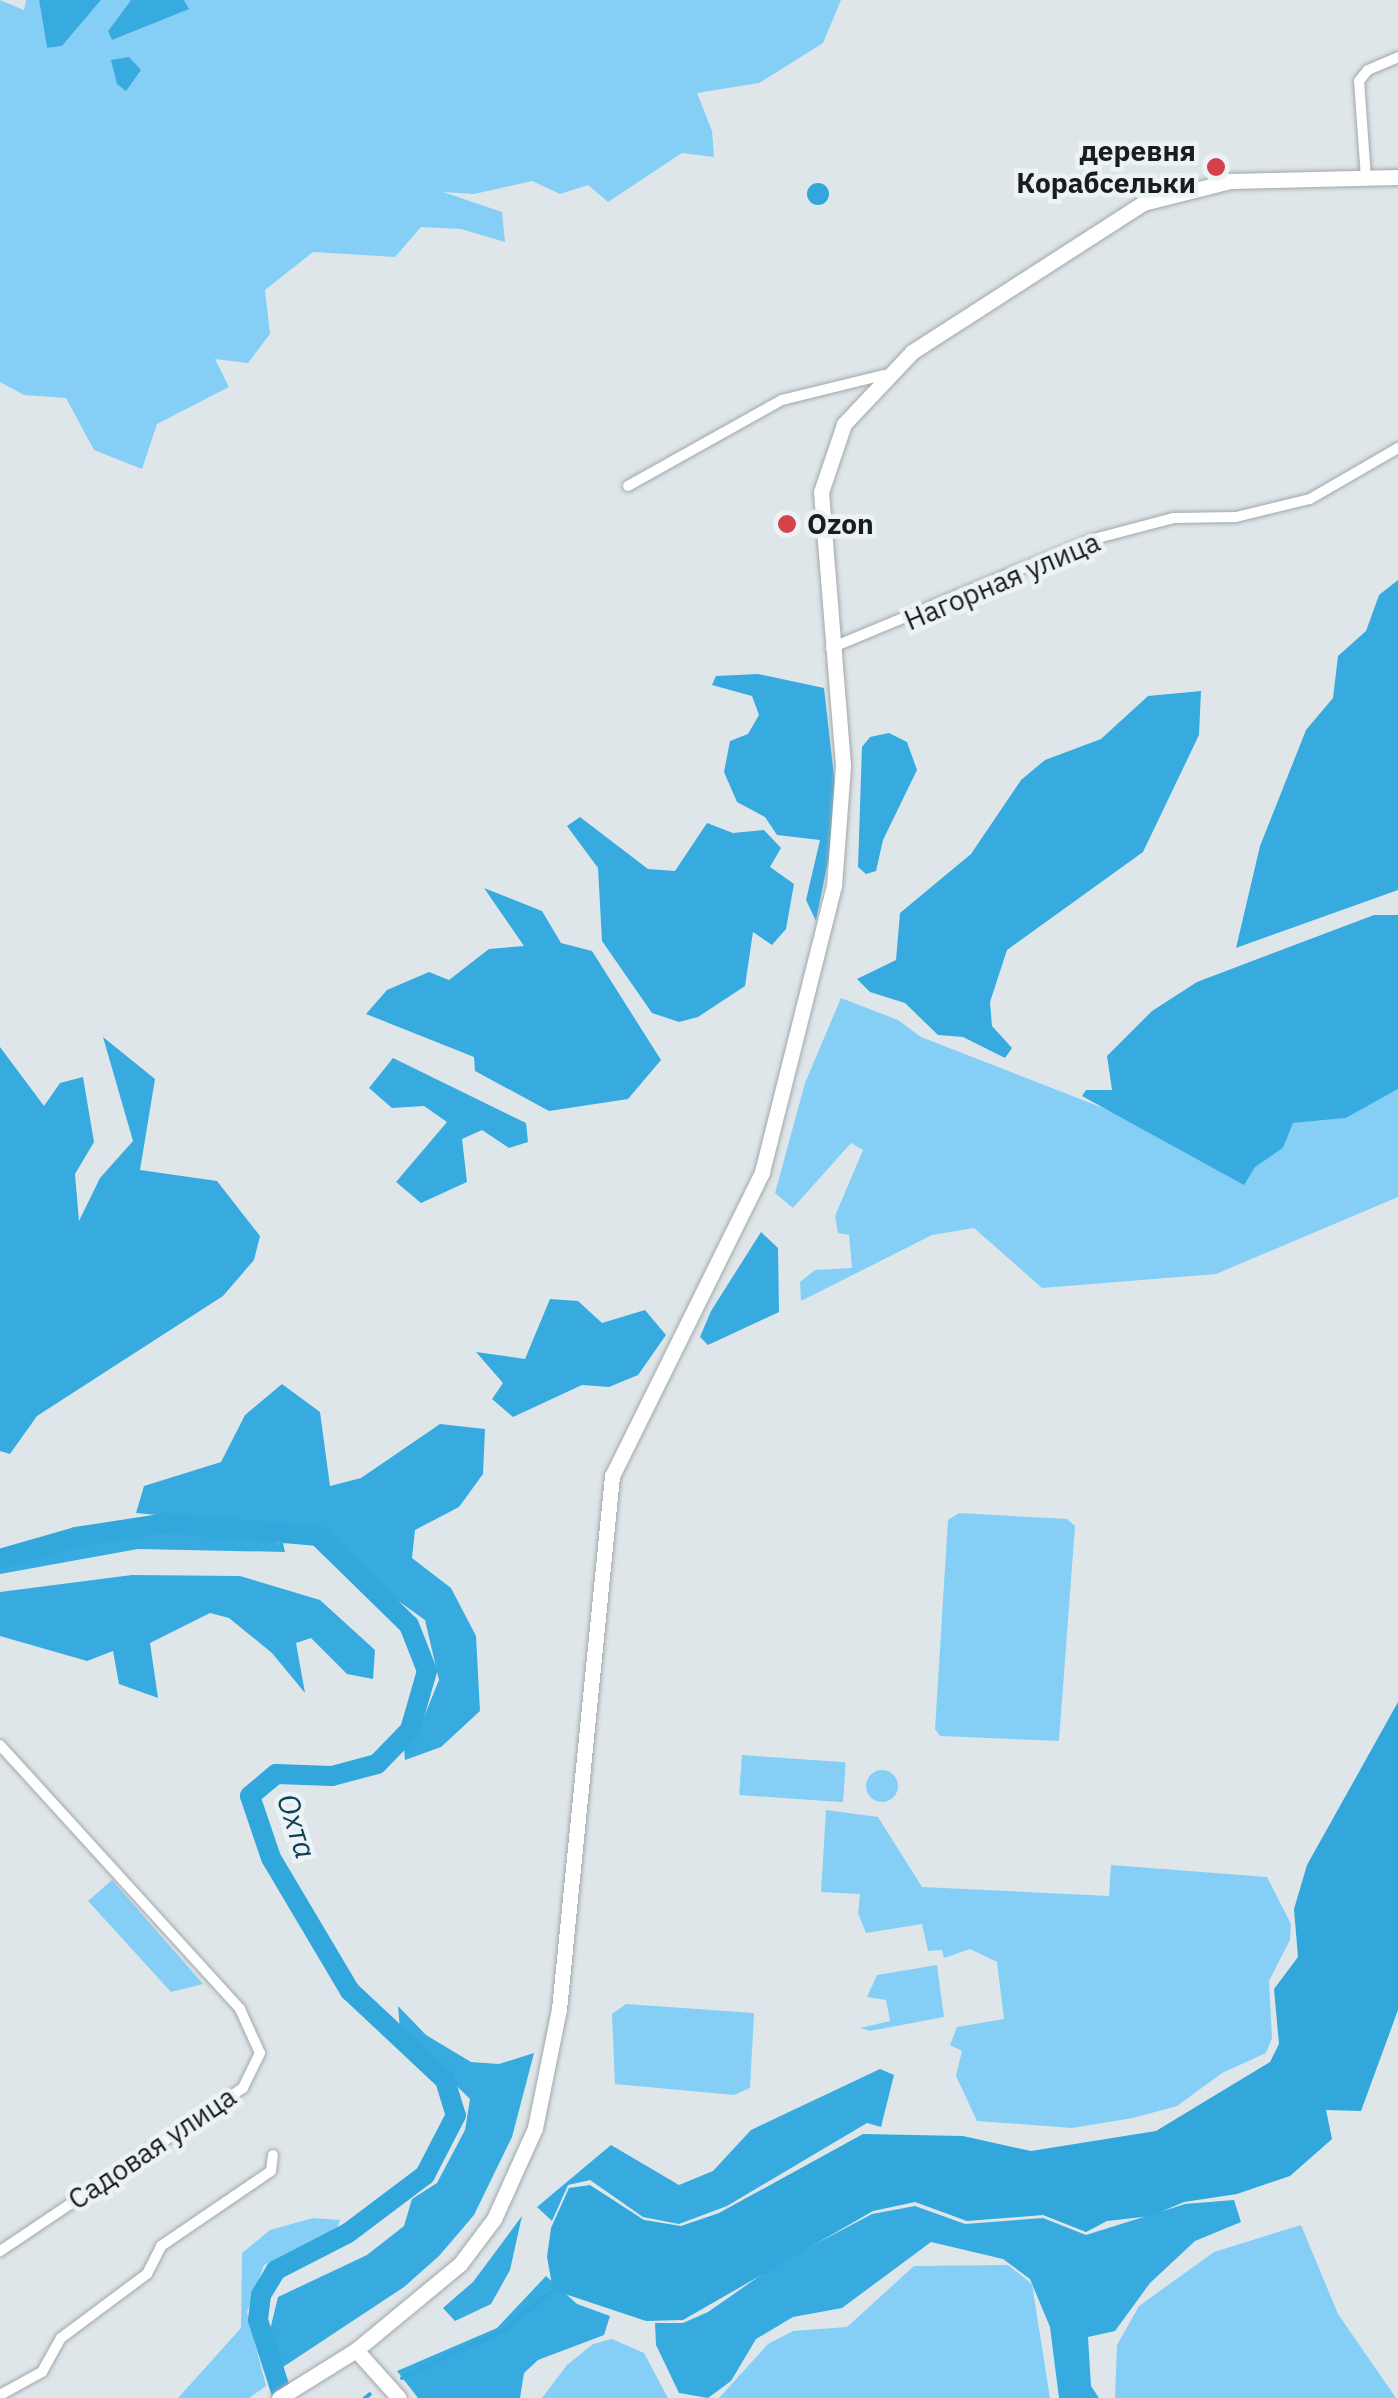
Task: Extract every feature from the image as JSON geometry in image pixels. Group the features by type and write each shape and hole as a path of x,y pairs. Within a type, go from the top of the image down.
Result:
{"main road":[{"path":"279,2398 356,2350 460,2264 494,2219 536,2128 559,2009 612,1476 627,1436 730,1247 762,1172 834,886 844,812 821,492 844,424 884,375 1142,204 1230,180 1398,177"},
{"path":"356,2350 399,2398"}],"street":[{"path":"1366,178 1359,81 1368,70 1398,57"},
{"path":"628,486 782,400 884,375"},
{"name":"Нагорная улица","path":"830,648 982,591 1090,540 1174,518 1236,517 1310,499 1398,448"},
{"name":"Садовая улица","path":"0,1745 206,1978 240,2009 256,2037 256,2067 243,2088 0,2251"},
{"path":"0,2394 42,2372 62,2338 148,2274 161,2246 271,2171 273,2155"}],"shaded area":[{"path":"0,0 24,10 26,0 39,0 47,48 62,46 101,0 131,0 108,31 188,8 184,0 841,0 823,43 759,83 697,93 712,131 714,157 682,153 608,202 588,185 560,194 532,181 474,194 443,192 502,212 505,242 461,229 421,227 395,257 313,252 265,290 270,334 248,363 215,359 229,387 157,424 142,469 94,450 66,398 24,395 0,382"},
{"path":"39,0 101,0 62,46 47,48"},
{"path":"131,0 184,0 189,9 112,40 108,31"},
{"path":"129,57 141,70 126,91 117,84 111,60"},
{"path":"818,183 826,186 826,202 818,205 810,202 807,194 810,186"},
{"path":"1398,580 1398,890 1236,948 1260,846 1306,730 1333,698 1338,656 1366,631 1379,595"},
{"path":"758,674 824,688 838,811 816,921 806,900 820,840 777,835 765,817 737,802 724,772 730,741 748,734 759,715 752,696 712,685 716,676"},
{"path":"1201,691 1199,735 1143,852 1007,950 990,1002 992,1026 1012,1048 1005,1058 963,1037 938,1035 905,1003 870,992 857,979 896,960 900,913 971,854 1021,780 1045,760 1101,739 1148,696"},
{"path":"889,733 907,742 917,770 883,840 876,871 866,874 858,867 862,747 870,737"},
{"path":"580,817 648,869 675,871 707,823 733,833 764,830 781,848 770,867 794,884 786,929 772,945 753,932 745,986 698,1017 679,1022 652,1013 602,941 598,868 567,826"},
{"path":"484,888 542,911 561,943 592,951 661,1060 628,1099 549,1111 475,1071 474,1057 366,1014 387,990 429,972 449,980 489,949 524,946"},
{"path":"1374,915 1398,915 1398,1089 1346,1118 1293,1123 1283,1148 1255,1167 1244,1185 1082,1096 1086,1090 1112,1090 1107,1056 1152,1011 1197,982"},
{"path":"841,998 898,1020 921,1037 1254,1167 1283,1148 1292,1123 1346,1118 1398,1089 1398,1197 1216,1274 1042,1288 974,1228 932,1235 801,1301 800,1282 815,1270 852,1268 849,1235 838,1233 835,1216 863,1150 851,1143 793,1208 775,1193 805,1083"},
{"path":"103,1037 155,1079 140,1170 217,1181 260,1236 254,1260 223,1296 37,1416 10,1454 0,1451 0,1047 44,1106 60,1083 83,1077 94,1142 75,1174 79,1221 100,1178 133,1141"},
{"path":"393,1058 526,1123 528,1142 509,1148 482,1130 462,1139 467,1182 421,1203 396,1182 447,1122 424,1106 392,1108 369,1088"},
{"path":"761,1232 778,1248 779,1312 708,1345 700,1337 711,1311"},
{"path":"550,1299 578,1301 602,1323 645,1310 666,1335 638,1375 609,1387 582,1385 513,1417 492,1399 503,1383 476,1352 525,1359"},
{"path":"282,1384 320,1412 330,1486 361,1478 440,1424 485,1429 483,1474 459,1507 415,1530 412,1558 451,1588 476,1636 480,1711 441,1747 405,1760 404,1748 417,1734 439,1680 425,1620 376,1585 325,1531 136,1513 144,1486 221,1462 245,1415"},
{"path":"959,1513 1067,1519 1075,1526 1059,1741 940,1736 935,1729 948,1520"},
{"path":"167,1530 283,1543 285,1552 138,1549 0,1574 0,1567 62,1549"},
{"path":"132,1575 240,1576 320,1600 375,1650 373,1679 347,1674 311,1638 296,1643 305,1693 272,1653 229,1618 210,1613 150,1643 158,1698 119,1684 113,1651 87,1661 0,1636 0,1592"},
{"path":"1398,1702 1398,2010 1361,2111 1326,2110 1332,2139 1290,2176 1237,2194 1184,2202 1151,2216 1107,2221 1086,2232 1043,2215 967,2221 915,2202 873,2211 683,2320 646,2321 553,2290 547,2257 551,2228 569,2188 590,2185 644,2220 681,2226 719,2213 863,2134 963,2136 1031,2151 1156,2131 1270,2062 1279,2044 1274,1989 1298,1957 1294,1909 1307,1865"},
{"path":"742,1755 846,1762 843,1802 739,1795"},
{"path":"882,1770 893,1775 898,1786 893,1797 882,1802 871,1797 866,1786 871,1775"},
{"path":"826,1810 878,1817 922,1887 1109,1896 1111,1865 1267,1877 1291,1924 1290,1940 1269,1981 1272,2038 1266,2053 1222,2073 1177,2106 1133,2118 1072,2128 977,2121 956,2076 962,2051 950,2045 957,2027 1004,2019 997,1962 970,1949 944,1958 942,1950 928,1951 922,1924 866,1933 858,1913 860,1894 821,1892"},
{"path":"112,1880 203,1984 171,1992 88,1901"},
{"path":"937,1965 944,2017 870,2031 860,2028 890,2021 886,2000 867,1997 877,1975"},
{"path":"626,2004 754,2013 750,2088 734,2095 615,2084 612,2014"},
{"path":"398,2006 426,2035 471,2062 499,2064 534,2053 512,2137 474,2215 439,2256 404,2287 280,2369 270,2330 278,2297 367,2255 404,2226 412,2199 437,2183 465,2130 470,2099 400,2030"},
{"path":"880,2069 894,2075 881,2127 867,2123 727,2206 679,2224 643,2217 590,2180 568,2185 552,2221 537,2207 611,2145 679,2185 713,2171 751,2130"},
{"path":"1234,2200 1241,2222 1195,2241 1150,2283 1115,2331 1088,2337 1091,2386 1099,2398 1059,2398 1050,2327 1030,2279 1003,2259 931,2242 842,2308 793,2317 756,2339 731,2381 708,2398 679,2393 656,2345 655,2323 683,2323 708,2312 774,2266 872,2214 915,2206 965,2224 1043,2218 1086,2235 1185,2204"},
{"path":"522,2216 510,2270 491,2304 455,2321 443,2308 473,2282"},
{"path":"313,2218 340,2220 335,2233 264,2265 247,2312 266,2386 249,2398 178,2398 241,2328 242,2253 270,2230"},
{"path":"1301,2225 1338,2314 1396,2398 1115,2398 1117,2345 1139,2306 1214,2252"},
{"path":"1008,2265 1032,2284 1050,2398 719,2398 768,2344 793,2331 847,2327 914,2266"},
{"path":"546,2276 577,2304 610,2316 604,2335 538,2360 524,2373 520,2398 418,2398 397,2371 497,2328"},
{"path":"612,2339 644,2353 668,2398 542,2398 567,2365 593,2344"}],"waterway":[{"name":"Охта","path":"0,1559 76,1537 166,1523 318,1536 409,1625 427,1671 410,1730 377,1764 332,1776 276,1774 250,1796 271,1858 350,1991 445,2080 456,2115 425,2175 348,2233 276,2270 261,2295 258,2320 283,2398"},
{"path":"402,2378 504,2330 553,2290"},
{"path":"365,2398 370,2394"}],"place":[{"name":"деревня Корабсельки","path":"1216,167"},
{"name":"Ozon","path":"787,524"}]}
